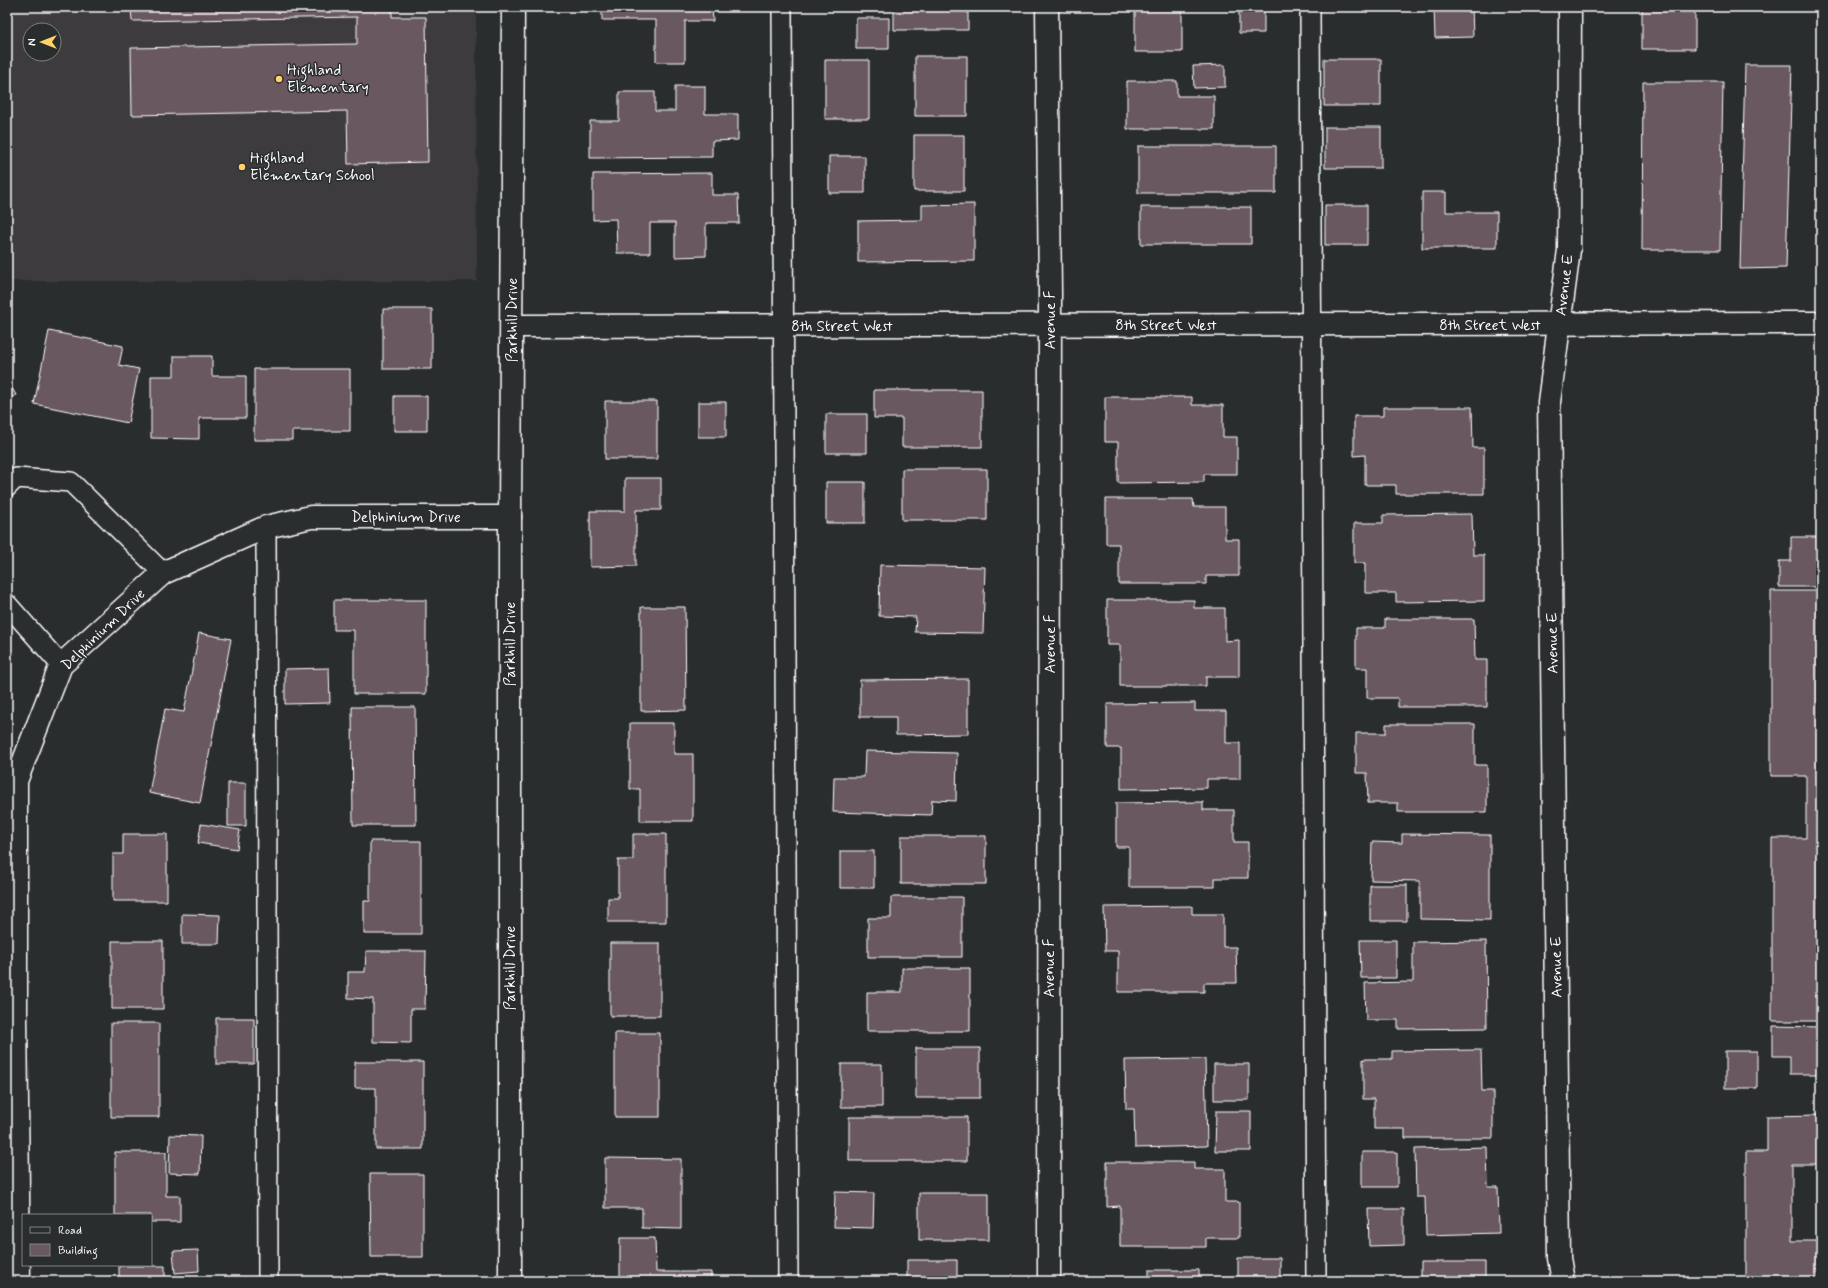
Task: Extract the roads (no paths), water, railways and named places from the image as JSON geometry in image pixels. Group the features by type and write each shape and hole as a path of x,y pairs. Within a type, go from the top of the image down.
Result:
{"street":[{"name":"Parkhill Drive","path":"510,1281 510,517 513,7"},
{"name":"Avenue F","path":"1047,7 1050,326 1049,1281"},
{"name":"Avenue E","path":"1563,1281 1559,1258 1549,402 1569,250 1570,7"},
{"name":"8th Street West","path":"512,326 1559,325 1821,323"},
{"name":"Delphinium Drive","path":"19,1281 11,1014 16,781 61,665 163,573 266,527 311,517 510,517"}],"lane":[{"path":"782,7 785,326 788,1281"},
{"path":"1310,7 1316,1281"},
{"path":"7,487 16,478 71,482 163,573"},
{"path":"266,527 268,1281"},
{"path":"7,604 61,665"}],"place":[{"name":"Highland Elementary","path":"279,79"},
{"name":"Highland Elementary School","path":"242,167"}]}
